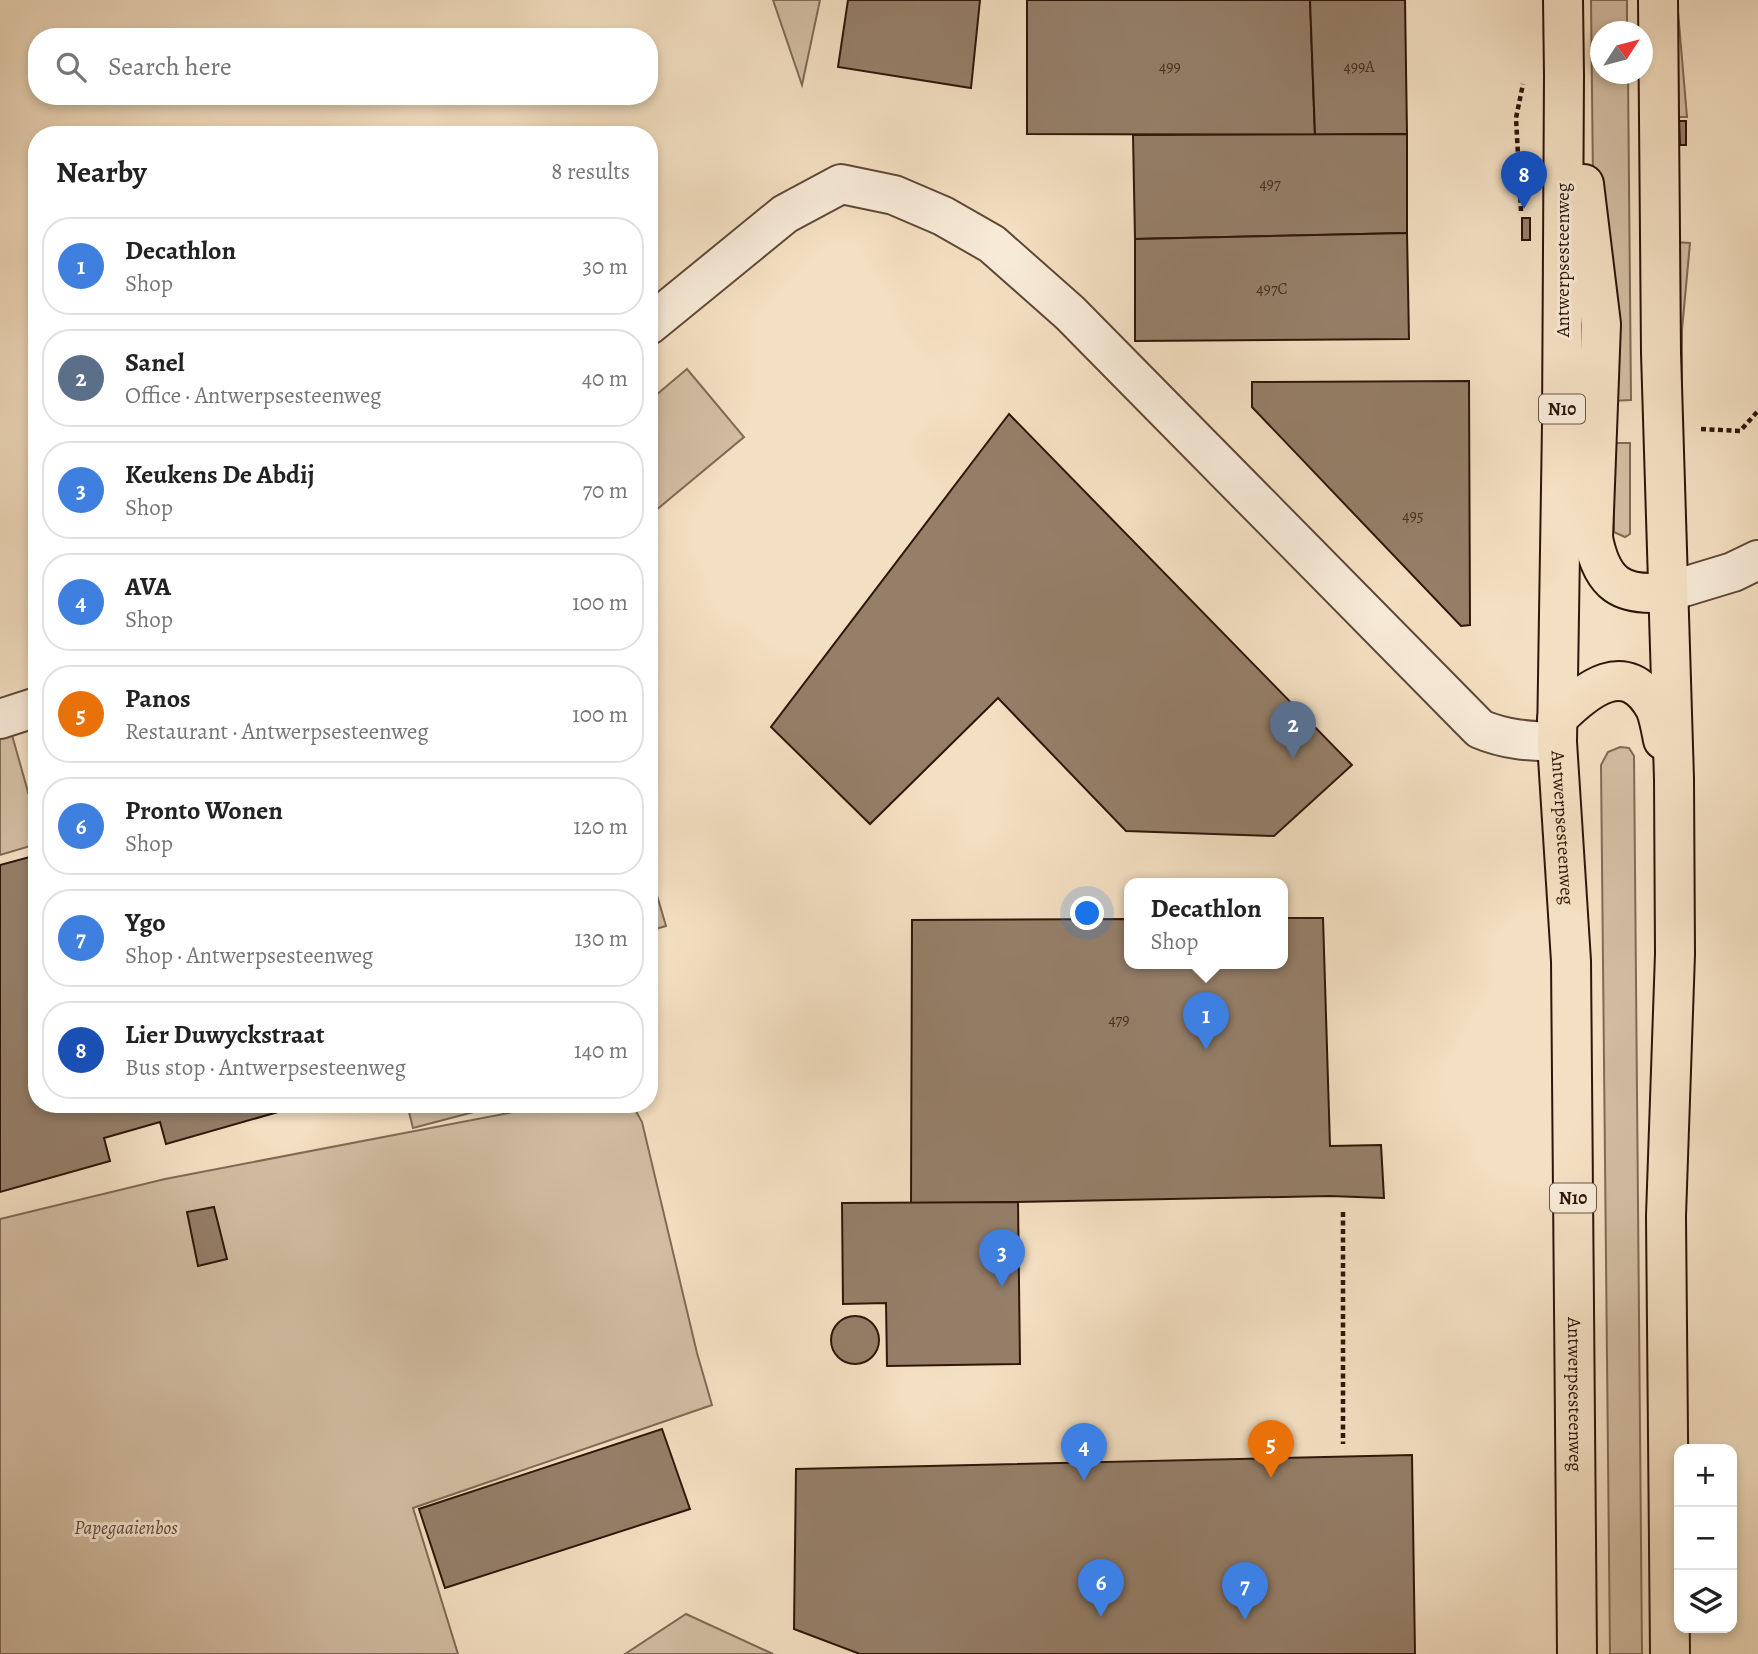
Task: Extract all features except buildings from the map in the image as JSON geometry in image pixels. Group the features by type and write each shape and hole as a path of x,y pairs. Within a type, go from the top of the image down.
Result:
{"main road":[{"name":"Antwerpsesteenweg","path":"1563,0 1557,730 1571,961 1577,1654"},
{"path":"1658,0 1667,592 1674,779 1675,954 1665,1216 1670,1654"},
{"name":"N10","path":"1564,75 1581,163 1601,324 1593,538 1595,550 1609,580 1644,594 1667,592"},
{"path":"1557,730 1582,695 1598,685 1615,680 1638,687 1655,709 1674,779"}],"street":[{"path":"658,318 785,214 841,184 894,195 943,216 992,244 1070,313 1480,729 1498,737 1518,740 1557,730"},
{"path":"1667,592 1733,572 1758,560"},
{"path":"0,719 28,711"}],"path":[{"path":"1664,427 1740,431 1758,411"},
{"path":"1343,1212 1343,1444"}],"green space":[{"path":"773,0 820,0 802,85"},
{"path":"1591,0 1627,0 1627,21 1591,21"},
{"path":"1677,0 1687,117 1672,117"},
{"path":"1592,84 1628,84 1631,400 1611,401 1593,182"},
{"path":"1675,242 1690,243 1682,330 1682,401 1675,401"},
{"path":"687,369 744,437 658,509 658,393"},
{"path":"1613,443 1630,443 1630,534 1625,537 1614,532"},
{"path":"12,735 28,792 28,847 0,855 0,738"},
{"path":"1620,747 1629,748 1634,756 1642,1654 1610,1654 1601,765 1608,752"},
{"path":"658,899 666,926 658,928"},
{"path":"409,1113 470,1113 413,1128"},
{"name":"Papegaaienbos","path":"508,1113 637,1113 642,1122 712,1405 413,1508 458,1654 0,1654 0,1219 165,1179"},
{"path":"686,1614 773,1654 625,1654"}],"place":[{"name":"Lier Duwyckstraat","path":"1524,209"},
{"name":"Sanel","path":"1293,759"},
{"name":"Decathlon","path":"1206,1050"},
{"name":"Keukens De Abdij","path":"1002,1287"},
{"name":"Panos","path":"1271,1478"},
{"name":"AVA","path":"1084,1481"},
{"name":"Pronto Wonen","path":"1101,1617"},
{"name":"Ygo","path":"1245,1620"}]}
